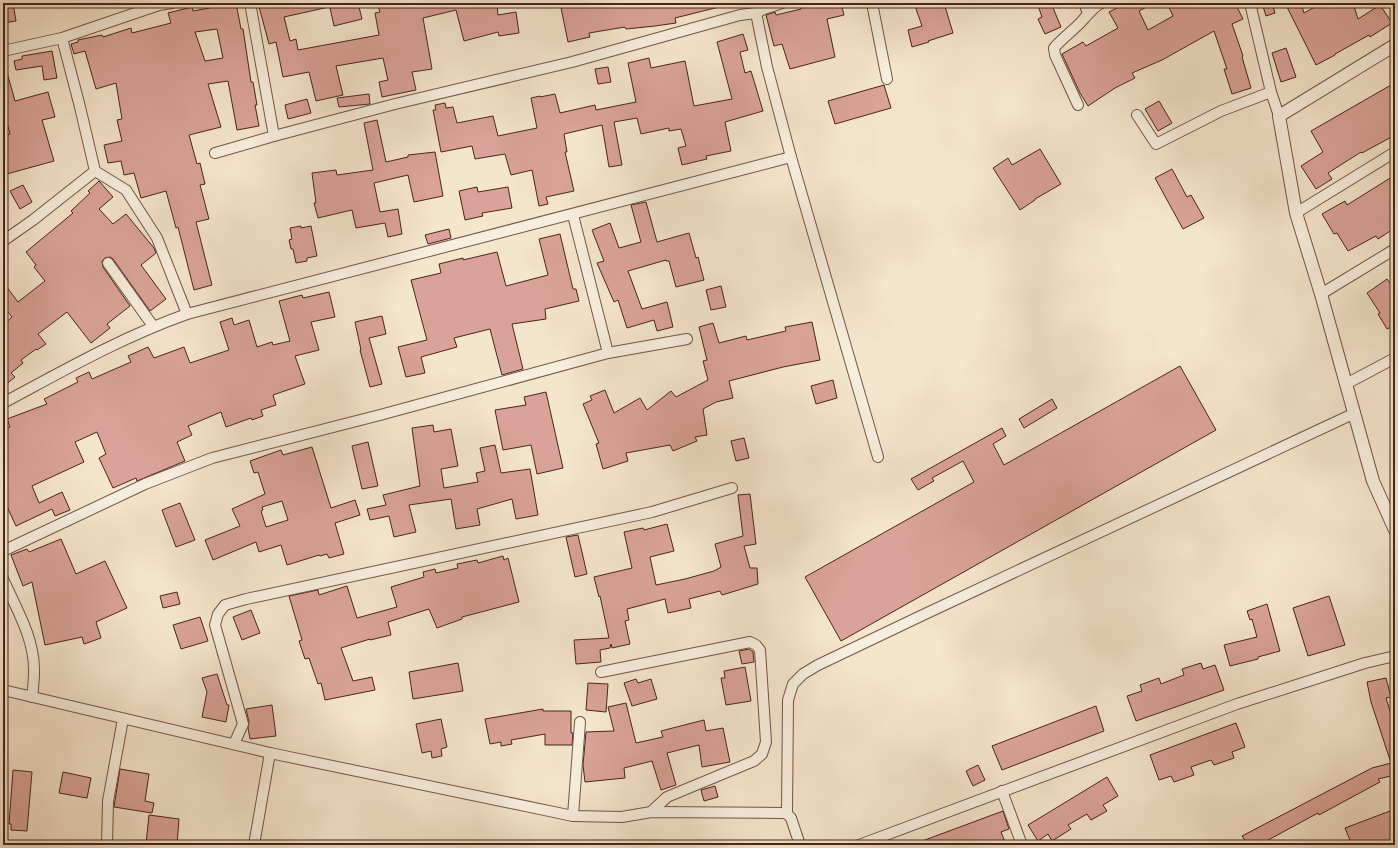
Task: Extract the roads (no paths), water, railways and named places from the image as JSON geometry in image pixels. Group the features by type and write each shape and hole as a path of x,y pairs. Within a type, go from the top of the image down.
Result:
{"street":[{"path":"3,51 62,38 159,5 172,3"},
{"path":"250,3 274,136"},
{"path":"215,153 395,104 572,62 740,15 756,13 782,3"},
{"path":"872,3 887,79"},
{"path":"1084,3 1088,13"},
{"path":"1078,105 1055,55 1054,48 1088,13 1101,3"},
{"path":"1250,3 1271,92 1279,116 1296,213 1321,294 1373,481 1395,530"},
{"path":"756,13 767,67 791,157 878,457"},
{"path":"62,38 80,106 95,172 126,190 157,238 187,314"},
{"path":"1279,116 1395,45"},
{"path":"1138,116 1156,144 1221,111 1271,92"},
{"path":"1296,213 1395,152"},
{"path":"3,403 101,351 153,326 187,314 573,215 791,157"},
{"path":"3,241 33,220 95,172"},
{"path":"573,215 608,353"},
{"path":"1321,294 1395,249"},
{"path":"108,263 153,326"},
{"path":"3,551 145,484 212,458 380,415 608,353 687,339"},
{"path":"1346,384 1395,358"},
{"path":"787,814 788,700 793,684 803,674 818,665 939,607 1355,413"},
{"path":"234,744 243,724 215,625 218,614 225,605 246,599 652,512 732,488"},
{"path":"3,579 26,629 32,651 34,672 32,697"},
{"path":"601,672 750,642 756,645 760,650 766,742 762,754 754,761 667,798 651,812"},
{"path":"859,845 1238,704 1365,663 1395,656"},
{"path":"3,690 270,753 573,816 622,816 651,812 783,813 787,814 791,818 800,845"},
{"path":"107,845 108,801 123,719"},
{"path":"573,816 580,722"},
{"path":"254,845 270,753"},
{"path":"1002,791 1022,845"}]}
